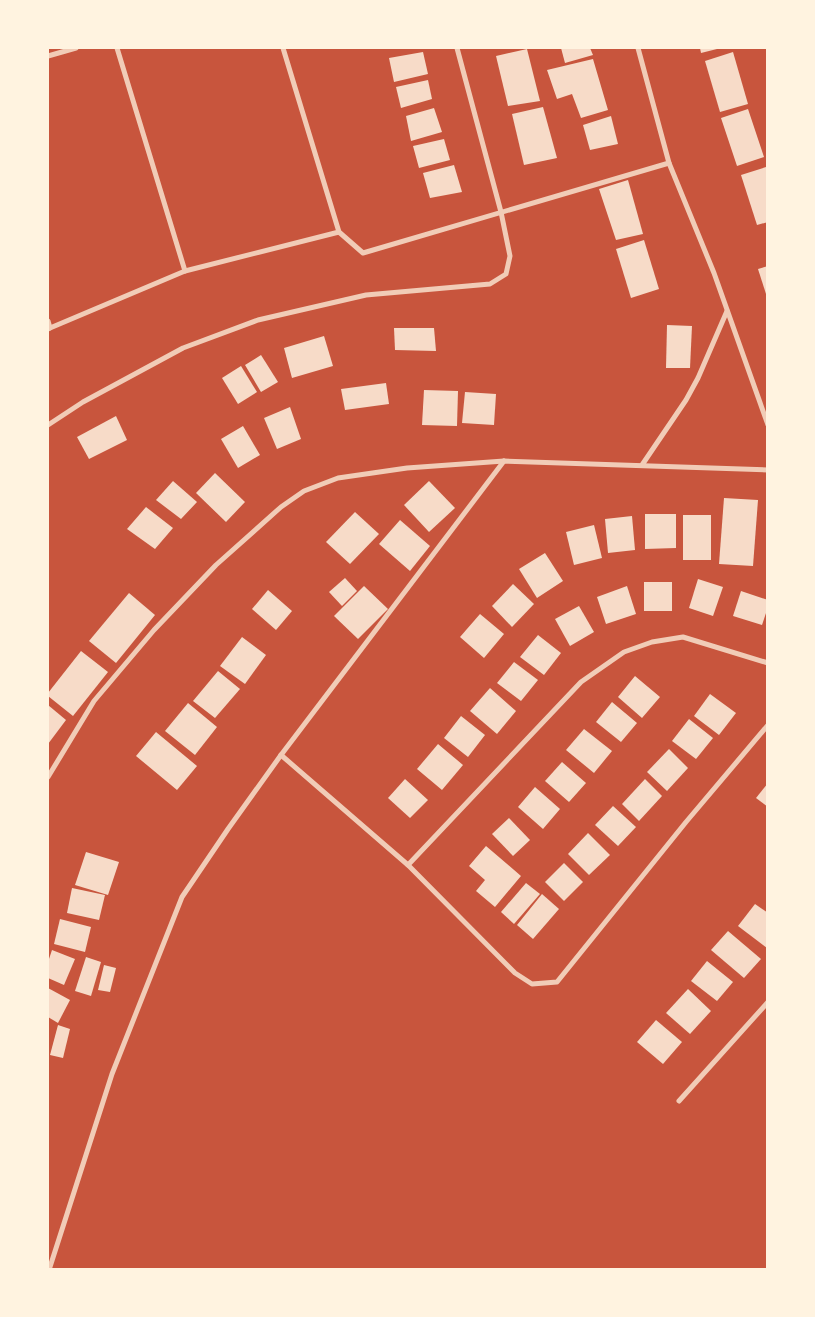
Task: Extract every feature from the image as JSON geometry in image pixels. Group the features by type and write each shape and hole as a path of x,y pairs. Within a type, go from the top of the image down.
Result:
{"street":[{"path":"48,56 76,48"},
{"path":"117,48 185,271"},
{"path":"283,48 339,232 363,253 669,163"},
{"path":"48,425 83,402 183,348 258,320 366,295 490,284 506,274 510,256 501,212 457,48"},
{"path":"638,48 669,163 714,273 768,426"},
{"path":"48,321 49,328 185,271 339,232"},
{"path":"642,465 686,400 698,378 727,310"},
{"path":"50,1270 112,1074 182,897 281,755 504,461"},
{"path":"48,777 94,701 154,630 216,565 281,506 304,491 338,478 408,468 504,461 768,470"},
{"path":"408,865 581,682 624,652 652,642 683,637 768,663"},
{"path":"281,755 408,865 515,973 532,984 557,982 686,822 768,725"},
{"path":"679,1102 768,1002"}],"building":[{"path":"561,48 590,48 593,55 565,63"},
{"path":"700,48 721,48 701,53"},
{"path":"527,49 540,101 508,106 496,56"},
{"path":"423,52 428,74 394,82 389,58"},
{"path":"733,52 748,104 720,112 705,61"},
{"path":"593,59 608,110 581,118 572,94 557,99 547,70"},
{"path":"428,80 432,99 401,108 396,87"},
{"path":"543,107 557,158 524,165 512,114"},
{"path":"434,108 442,132 411,141 406,116"},
{"path":"748,109 764,157 737,166 721,118"},
{"path":"611,116 618,144 590,150 583,125"},
{"path":"444,139 450,160 419,168 413,146"},
{"path":"454,165 462,192 430,198 423,173"},
{"path":"766,167 768,172 768,222 757,225 741,175"},
{"path":"628,180 643,234 616,240 599,189"},
{"path":"644,240 659,289 631,298 616,249"},
{"path":"768,266 768,297 767,297 758,269"},
{"path":"667,325 692,326 690,368 666,368"},
{"path":"394,328 434,328 436,351 395,350"},
{"path":"324,336 333,366 292,378 284,348"},
{"path":"261,355 278,382 261,392 245,365"},
{"path":"241,366 257,392 238,404 222,378"},
{"path":"386,383 389,404 345,410 341,389"},
{"path":"424,390 458,391 457,426 422,425"},
{"path":"465,392 496,394 494,425 462,423"},
{"path":"290,407 301,439 277,449 264,418"},
{"path":"116,416 127,440 89,459 77,437"},
{"path":"243,426 260,455 238,468 221,439"},
{"path":"215,473 245,502 226,522 196,493"},
{"path":"173,481 197,502 181,519 156,500"},
{"path":"429,481 455,508 429,532 404,505"},
{"path":"724,498 758,500 753,566 719,564"},
{"path":"146,507 173,528 155,549 127,529"},
{"path":"355,512 379,534 350,564 326,542"},
{"path":"645,514 676,514 676,548 645,549"},
{"path":"683,515 711,515 711,560 683,560"},
{"path":"632,516 635,550 608,553 605,519"},
{"path":"400,520 430,546 410,571 379,544"},
{"path":"594,525 602,558 574,565 566,532"},
{"path":"545,553 563,581 537,598 519,569"},
{"path":"345,578 357,591 342,606 329,592"},
{"path":"698,579 723,587 713,616 689,608"},
{"path":"644,582 672,582 672,611 644,611"},
{"path":"513,584 534,604 512,627 492,606"},
{"path":"364,586 388,609 358,639 334,616"},
{"path":"627,586 636,614 606,624 597,597"},
{"path":"268,590 292,611 276,630 252,609"},
{"path":"741,591 768,600 768,607 762,625 733,616"},
{"path":"129,593 155,615 116,663 89,641"},
{"path":"579,606 594,632 570,646 555,619"},
{"path":"480,614 504,634 484,658 460,637"},
{"path":"538,635 561,653 544,675 520,657"},
{"path":"242,637 266,655 245,684 220,666"},
{"path":"81,651 108,672 73,716 48,696 48,693"},
{"path":"514,662 538,680 521,701 497,683"},
{"path":"218,671 240,689 215,718 193,701"},
{"path":"635,676 660,697 642,718 618,697"},
{"path":"490,688 516,711 497,734 470,711"},
{"path":"710,694 736,713 719,735 694,716"},
{"path":"612,702 637,723 621,742 596,722"},
{"path":"188,703 217,727 195,755 165,731"},
{"path":"48,705 66,720 48,744"},
{"path":"461,716 485,735 468,757 444,738"},
{"path":"689,719 713,738 696,759 672,741"},
{"path":"584,729 612,751 594,773 566,750"},
{"path":"156,732 197,766 177,790 136,756"},
{"path":"438,744 463,765 442,790 417,769"},
{"path":"669,749 688,768 667,791 647,772"},
{"path":"562,762 586,783 569,802 545,781"},
{"path":"405,779 428,800 410,818 388,798"},
{"path":"645,779 662,796 639,821 622,804"},
{"path":"768,783 768,807 756,798"},
{"path":"535,787 560,809 543,829 518,807"},
{"path":"613,806 636,827 618,846 595,825"},
{"path":"509,818 530,840 513,856 492,834"},
{"path":"588,833 610,855 589,875 568,854"},
{"path":"486,846 521,876 495,907 476,891 485,880 469,866"},
{"path":"86,852 119,862 108,895 75,885"},
{"path":"564,863 583,882 564,901 545,882"},
{"path":"526,883 540,894 514,924 501,912"},
{"path":"72,888 105,895 99,920 67,913"},
{"path":"542,894 559,909 533,939 517,925"},
{"path":"755,904 768,913 767,948 738,926"},
{"path":"60,919 91,927 85,952 54,944"},
{"path":"728,931 761,959 744,978 711,950"},
{"path":"52,950 75,959 64,985 48,978 48,962"},
{"path":"86,957 101,962 91,996 75,991"},
{"path":"707,961 733,982 717,1001 691,981"},
{"path":"104,965 116,968 110,992 98,990"},
{"path":"48,988 70,1000 58,1023 48,1017"},
{"path":"688,989 711,1011 690,1034 666,1013"},
{"path":"656,1020 682,1042 663,1064 637,1042"},
{"path":"58,1025 70,1029 63,1058 50,1055"}]}
